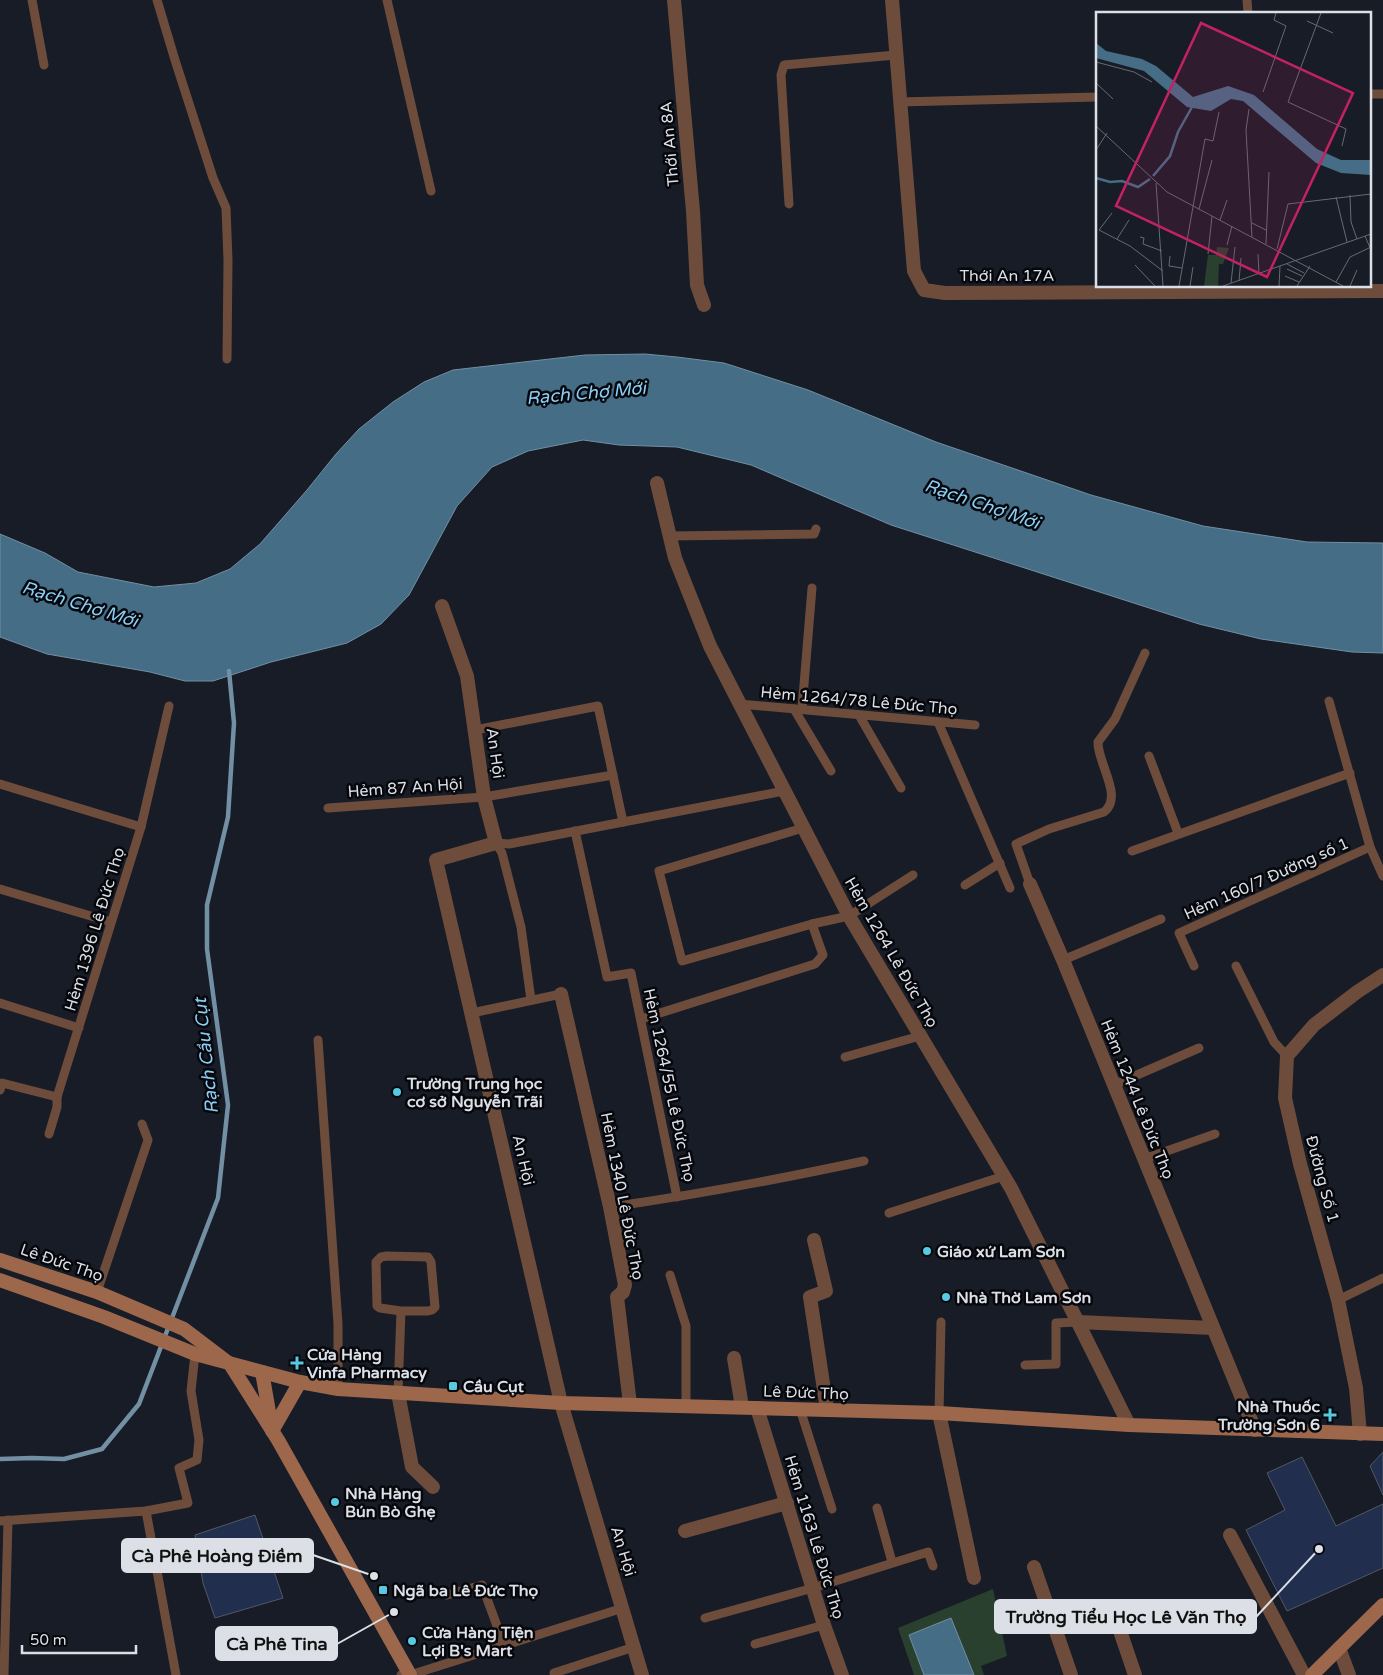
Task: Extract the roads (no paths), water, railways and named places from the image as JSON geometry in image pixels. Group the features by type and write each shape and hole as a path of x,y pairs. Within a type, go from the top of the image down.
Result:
{"main road":[{"name":"Lê Đức Thọ","path":"0,1260 97,1292 184,1329 230,1364"},
{"name":"Lê Đức Thọ","path":"0,1280 104,1317 195,1354 300,1382 338,1389 561,1403 939,1413 1129,1425 1383,1434"},
{"path":"230,1364 272,1431 410,1675"},
{"path":"262,1372 272,1431"},
{"path":"272,1431 300,1382"},
{"path":"1312,1675 1383,1605"}],"street":[{"name":"Thới An 8A","path":"674,0 693,211 697,285 704,305"},
{"name":"Thới An 17A","path":"892,0 914,271 924,290 945,293 1383,291"},
{"name":"Hẻm 1264 Lê Đức Thọ","path":"657,483 675,558 710,646 849,916 1004,1176 1129,1425"},
{"name":"An Hội","path":"442,606 467,676 484,797 496,843 436,860 561,1403 642,1675"},
{"name":"Hẻm 1244 Lê Đức Thọ","path":"1030,884 1063,960 1255,1430"},
{"path":"1287,1056 1314,1025 1383,975"},
{"name":"Hẻm 1340 Lê Đức Thọ","path":"561,994 610,1207 625,1286 623,1292 617,1297 630,1404"},
{"name":"Đường Số 1","path":"1287,1056 1286,1098 1300,1164 1338,1300 1356,1388 1360,1434"},
{"path":"814,1240 826,1291 810,1297 827,1410"},
{"path":"1078,1322 1213,1328"},
{"path":"734,1358 742,1408"},
{"path":"398,1393 412,1467 433,1487"},
{"name":"Hẻm 1163 Lê Đức Thọ","path":"757,1408 824,1625 842,1675"},
{"path":"939,1413 974,1578"},
{"path":"686,1531 787,1503"},
{"path":"1230,1535 1304,1675"},
{"path":"1034,1567 1071,1675"},
{"path":"1117,1622 1135,1675"},
{"path":"1339,1648 1349,1675"}],"lane":[{"path":"32,0 44,65"},
{"path":"158,0 175,60 226,208 228,260 227,359"},
{"path":"387,0 431,191"},
{"path":"789,204 782,75 784,65 896,55"},
{"path":"1370,94 1383,94"},
{"path":"899,102 1096,97"},
{"path":"670,536 814,534 816,529"},
{"path":"812,588 798,709 831,771"},
{"path":"1030,884 1016,844 1049,829 1104,812 1110,805 1112,793 1100,757 1098,742 1115,719 1146,653"},
{"path":"1329,701 1370,847 1383,876"},
{"name":"Hẻm 1264/78 Lê Đức Thọ","path":"740,704 975,725"},
{"name":"Hẻm 1396 Lê Đức Thọ","path":"49,1134 57,1107 57,1097 141,827 169,706"},
{"path":"475,730 598,706 623,822"},
{"path":"859,715 901,788"},
{"path":"938,722 1010,888"},
{"path":"1149,756 1178,833"},
{"path":"1132,851 1178,833 1350,774"},
{"path":"484,797 613,775"},
{"path":"0,784 141,827"},
{"path":"496,843 509,844 784,791"},
{"name":"Hẻm 87 An Hội","path":"328,808 484,797"},
{"path":"803,828 659,871 682,961 812,924 849,916 913,875"},
{"name":"Hẻm 1264/55 Lê Đức Thọ","path":"575,831 607,977 631,973 677,1197"},
{"path":"496,843 502,852 521,927 531,1000"},
{"name":"Hẻm 160/7 Đường số 1","path":"1194,966 1180,933 1370,847"},
{"path":"965,884 1000,863"},
{"path":"0,889 111,922"},
{"path":"1063,960 1161,919"},
{"path":"641,1019 815,964 823,955 812,924"},
{"path":"1236,966 1274,1042 1287,1056"},
{"path":"472,1013 561,994"},
{"path":"0,1002 79,1028"},
{"path":"846,1057 920,1036"},
{"path":"318,1040 338,1324 338,1389"},
{"path":"1114,1085 1198,1048"},
{"path":"1,1085 57,1097"},
{"path":"97,1292 148,1140 142,1124"},
{"path":"1144,1159 1215,1134"},
{"path":"610,1207 784,1178 864,1160"},
{"path":"889,1213 1004,1176"},
{"path":"387,1256 428,1257 431,1262 435,1307 428,1311 401,1310 377,1306 376,1262 382,1257 387,1256"},
{"path":"670,1275 686,1326 686,1406"},
{"path":"1338,1300 1383,1278"},
{"path":"398,1393 401,1310"},
{"path":"939,1413 941,1322"},
{"path":"1025,1365 1056,1364 1056,1323 1078,1322"},
{"path":"4,1675 4,1520 146,1511 188,1503 180,1468 196,1460 198,1450 199,1440 191,1391 195,1354"},
{"path":"800,1409 832,1509"},
{"path":"877,1508 892,1562"},
{"path":"146,1511 176,1675"},
{"path":"705,1618 813,1588 928,1552 933,1566"},
{"path":"448,1595 482,1585 504,1645"},
{"path":"401,1675 410,1675 622,1608"},
{"path":"756,1644 824,1625"},
{"path":"554,1675 554,1673 634,1647"}],"water":[{"name":"Rạch Chợ Mới","path":"645,354 724,363 808,390 936,442 1091,495 1203,526 1307,542 1383,543 1383,653 1352,652 1261,639 1199,624 891,525 751,465 677,447 619,445 583,440 528,451 492,467 457,506 409,595 381,624 347,643 271,662 213,681 185,681 150,672 47,654 0,637 0,534 45,553 78,572 154,587 196,583 230,569 260,544 359,429 393,402 424,382 453,370 585,355"},
{"path":"951,1618 974,1675 924,1675 909,1635"}],"waterway":[{"name":"Rạch Cầu Cụt","path":"0,1459 64,1459 102,1449 139,1404 218,1198 228,1105 207,949 207,905 228,817 234,723 229,671"}],"place":[{"name":"Trường Trung học cơ sở Nguyễn Trãi","path":"397,1092"},
{"name":"Giáo xứ Lam Sơn","path":"927,1251"},
{"name":"Nhà Thờ Lam Sơn","path":"946,1297"},
{"name":"Cửa Hàng Vinfa Pharmacy","path":"297,1363"},
{"name":"Cầu Cụt","path":"453,1386"},
{"name":"Nhà Thuốc Trường Sơn 6","path":"1330,1415"},
{"name":"Nhà Hàng Bún Bò Ghẹ","path":"335,1502"},
{"name":"Trường Tiểu Học Lê Văn Thọ","path":"1319,1549"},
{"name":"Cà Phê Hoàng Điềm","path":"374,1576"},
{"name":"Ngã ba Lê Đức Thọ","path":"383,1590"},
{"name":"Cà Phê Tina","path":"394,1612"},
{"name":"Cửa Hàng Tiện Lợi B's Mart","path":"412,1641"}]}
